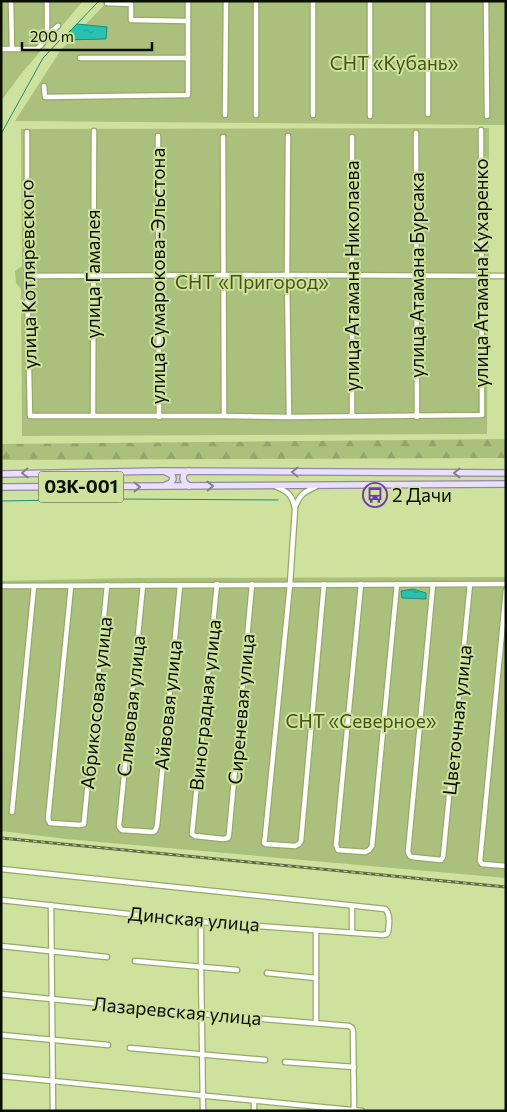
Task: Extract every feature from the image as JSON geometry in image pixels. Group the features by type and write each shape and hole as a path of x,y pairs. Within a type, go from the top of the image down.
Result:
{"main road":[{"name":"03К-001","path":"1,474 161,471 506,473"},
{"path":"161,471 170,473 173,479 171,483 161,486"},
{"path":"190,487 184,483 183,479 184,473 191,471"},
{"name":"03К-001","path":"1,487 506,484"}],"street":[{"path":"11,1 12,49"},
{"path":"47,1 47,35"},
{"path":"44,86 45,96 188,95 188,1"},
{"path":"225,115 226,1"},
{"path":"256,1 256,115"},
{"path":"313,1 314,115"},
{"path":"370,1 370,116"},
{"path":"428,1 428,114"},
{"path":"486,1 487,116"},
{"path":"106,4 131,4 131,20 188,21"},
{"path":"1,49 37,49 47,35 58,26"},
{"path":"80,58 188,58"},
{"name":"улица Атамана Кухаренко","path":"417,417 482,415 481,130"},
{"name":"улица Гамалея","path":"93,416 94,131"},
{"name":"улица Котляревского","path":"27,132 27,276 30,416 93,416"},
{"name":"улица Атамана Бурсака","path":"416,133 417,417"},
{"name":"улица Сумарокова-Эльстона","path":"158,136 158,416"},
{"path":"288,136 289,418"},
{"name":"улица Атамана Николаева","path":"352,136 352,416"},
{"path":"223,138 224,416"},
{"path":"27,276 506,276"},
{"path":"93,416 417,417"},
{"path":"274,486 290,495 294,501 294,509 290,584 264,843 268,845 295,846 301,841 324,584"},
{"path":"294,509 303,492 317,486"},
{"name":"Виноградная улица","path":"193,825 217,584"},
{"name":"Сиреневая улица","path":"193,825 192,834 195,836 228,838 252,584"},
{"path":"361,584 336,845 338,850 365,852 372,846 397,584"},
{"name":"Цветочная улица","path":"433,584 408,852 412,857 441,860 444,857 470,584"},
{"path":"1,586 506,584"},
{"name":"Абрикосовая улица","path":"71,586 48,821 80,825 84,824 107,585"},
{"name":"Сливовая улица","path":"119,826 143,585"},
{"name":"Айвовая улица","path":"119,826 122,830 153,832 157,826 180,585"},
{"path":"12,812 34,586"},
{"path":"506,590 480,862 482,864 506,866"},
{"path":"1,869 352,906 352,932"},
{"name":"Динская улица","path":"1,900 201,922 387,934 389,914 385,909 352,906"},
{"path":"51,905 53,1111"},
{"path":"201,922 203,1111"},
{"path":"316,930 316,1023"},
{"path":"1,946 107,957"},
{"path":"135,961 238,970"},
{"path":"267,973 316,978"},
{"name":"Лазаревская улица","path":"1,994 202,1014 349,1026 352,1028 354,1067"},
{"path":"1,1035 108,1045"},
{"path":"130,1048 266,1060"},
{"path":"285,1062 354,1067 354,1110"},
{"path":"1,1076 362,1111"},
{"path":"254,1101 254,1111"}],"green space":[{"path":"1,1 83,1 21,74 1,101"},
{"name":"СНТ «Кубань»","path":"108,1 506,1 506,125 15,121 60,51"},
{"name":"СНТ «Пригород»","path":"489,128 487,434 22,436 21,289 16,283 15,271 22,266 21,129"},
{"path":"506,439 506,458 1,460 1,444"},
{"name":"СНТ «Северное»","path":"506,577 506,878 66,839 1,831 1,581 134,578"}],"water":[{"path":"77,24 107,27 106,39 61,40"},
{"path":"413,589 426,593 426,599 402,598 401,591"}],"waterway":[{"path":"73,28 99,1"},
{"path":"1,134 43,58 61,39"},
{"path":"1,501 120,499 278,500"}],"railway":[{"path":"1,838 506,887"}],"place":[{"name":"2 Дачи","path":"375,495"}]}
